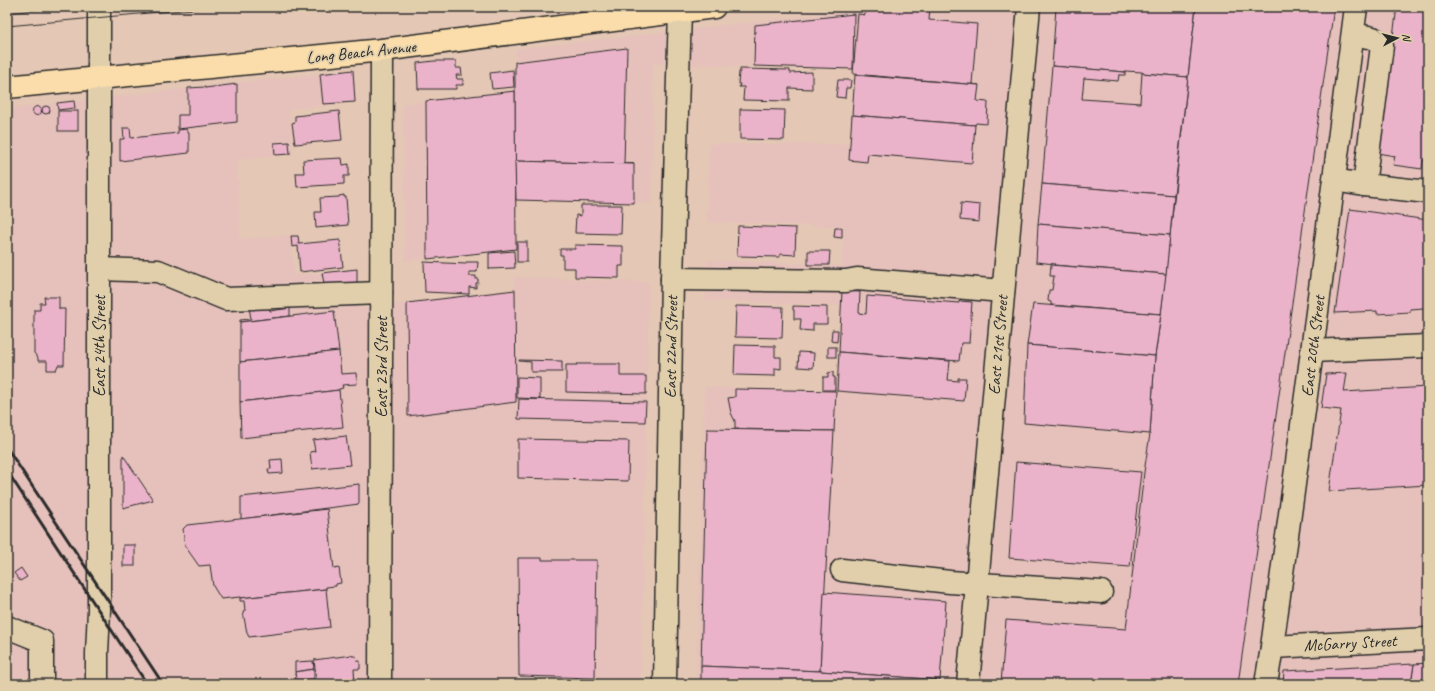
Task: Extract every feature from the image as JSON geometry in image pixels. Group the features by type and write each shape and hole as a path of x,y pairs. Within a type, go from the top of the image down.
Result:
{"main road":[{"name":"Long Beach Avenue","path":"7,87 382,50 714,7"}],"street":[{"name":"East 24th Street","path":"97,684 96,653 99,610 99,7"},
{"name":"East 21st Street","path":"968,684 1029,7"},
{"name":"East 20th Street","path":"1266,684 1312,352 1356,7"},
{"name":"East 22nd Street","path":"665,684 672,279 680,11"},
{"path":"1352,34 1373,38 1382,46 1364,184"},
{"name":"East 23rd Street","path":"380,684 382,50"},
{"path":"1334,180 1428,192"},
{"path":"99,269 158,270 226,299 381,293"},
{"path":"672,279 846,281 857,279 1003,291"},
{"path":"1312,352 1428,346"},
{"path":"842,570 976,584 1102,592"},
{"path":"7,627 42,641 42,684"},
{"name":"McGarry Street","path":"1272,647 1428,639"}],"shaded area":[{"path":"886,7 1428,7 1428,684 696,684 705,387 837,391 841,306 706,300 707,260 842,266 844,227 707,222 709,144 850,144 855,75 853,74 853,69 653,64 652,203 516,200 516,249 405,261 403,104 515,91 516,49"},
{"path":"353,70 355,102 289,109 293,154 237,160 240,239 290,235 294,275 358,269 359,309 514,290 514,277 649,282 641,680 519,678 519,684 7,684 7,109"}],"building":[{"path":"913,7 930,7 929,20 977,24 972,84 979,85 853,74 858,14 865,15 865,12"},
{"path":"1056,7 1196,7 1188,77 1142,72 1052,66"},
{"path":"1196,7 1334,7 1238,684 1001,684 1006,620 1126,629 1144,472 1150,434 1155,356"},
{"path":"1397,7 1428,7 1428,161 1423,160 1422,169 1393,165 1395,156 1377,153"},
{"path":"854,14 853,69 754,66 755,25"},
{"path":"627,48 624,163 634,164 515,161 515,62"},
{"path":"456,61 456,68 461,68 462,75 456,75 457,79 463,79 463,85 456,85 456,89 418,89 417,63"},
{"path":"1052,66 1125,72 1125,75 1119,75 1118,81 1084,78 1082,99 1140,103 1142,73 1188,77 1174,195 1042,184"},
{"path":"740,69 790,70 790,73 812,72 812,89 789,88 789,101 743,100 744,87 739,87 740,84 738,84"},
{"path":"353,70 355,102 323,104 320,74"},
{"path":"513,70 514,87 492,89 490,73"},
{"path":"855,75 979,85 977,101 988,102 987,124 976,123 975,125 852,115"},
{"path":"838,80 851,80 850,88 846,88 845,98 836,97"},
{"path":"237,84 237,122 178,129 178,115 188,115 188,88 205,88"},
{"path":"515,91 516,249 427,259 426,101"},
{"path":"74,101 75,108 58,110 57,103"},
{"path":"44,106 48,106 50,110 48,114 44,114 42,112 42,108"},
{"path":"35,107 39,107 41,111 39,115 35,115 33,113 33,109"},
{"path":"740,109 785,110 784,140 740,139"},
{"path":"58,111 78,111 78,131 58,131"},
{"path":"339,111 342,140 295,144 292,123 295,122 295,116"},
{"path":"852,115 975,125 972,163 868,154 867,162 849,160"},
{"path":"123,128 130,128 131,138 178,133 178,130 187,129 187,132 189,132 189,153 120,161 120,139 124,139"},
{"path":"289,142 290,154 275,155 274,143"},
{"path":"342,158 343,165 349,164 349,176 344,176 344,184 297,187 296,173 304,173 303,160"},
{"path":"515,161 634,164 634,203 516,200"},
{"path":"1042,184 1174,195 1170,235 1038,224"},
{"path":"344,195 344,197 346,197 348,225 316,228 315,212 321,212 320,198 339,197"},
{"path":"961,203 980,205 979,222 960,220"},
{"path":"581,205 622,205 621,234 575,233 576,215 581,216"},
{"path":"1350,209 1428,220 1428,311 1424,311 1424,308 1410,309 1410,312 1377,314 1377,311 1335,313"},
{"path":"1038,224 1170,235 1166,274 1054,265 1055,264 1036,262"},
{"path":"738,226 796,228 795,255 780,254 780,257 737,256"},
{"path":"835,228 842,228 842,238 834,237"},
{"path":"291,236 298,236 299,244 340,240 343,267 300,272 298,246 292,247"},
{"path":"517,242 527,242 527,262 517,262"},
{"path":"575,245 623,246 623,266 619,266 619,278 575,277 575,268 563,268 563,255 560,255 560,249 575,249"},
{"path":"514,251 515,268 489,269 489,253"},
{"path":"808,251 830,251 829,265 808,265"},
{"path":"424,262 466,264 466,262 478,262 477,272 469,272 469,276 476,276 476,279 478,279 476,288 469,287 469,294 425,292"},
{"path":"1051,265 1166,274 1161,314 1051,305 1051,302 1048,301 1049,290 1052,290 1054,276 1050,276"},
{"path":"357,269 357,286 325,289 322,273"},
{"path":"515,290 516,402 408,416 407,303"},
{"path":"842,291 860,292 859,313 866,314 867,296 959,303 959,301 972,302 969,343 961,343 959,361 839,352"},
{"path":"44,297 59,297 59,309 65,309 64,365 58,365 56,370 47,370 47,361 38,361 38,358 34,353 34,310 40,310 40,303 45,303"},
{"path":"269,304 270,311 290,308 290,316 240,322 240,320 251,319 249,307"},
{"path":"1033,304 1161,314 1155,356 1027,345"},
{"path":"736,306 783,307 782,338 735,337"},
{"path":"793,306 827,307 827,324 813,324 813,331 800,330 801,319 794,319"},
{"path":"334,311 339,351 240,362 240,322"},
{"path":"832,330 838,330 837,342 831,341"},
{"path":"735,345 775,346 775,357 781,357 781,369 775,368 775,376 734,375"},
{"path":"1027,345 1155,356 1150,434 1024,423"},
{"path":"828,347 836,347 836,357 828,357"},
{"path":"339,351 341,374 356,373 357,384 342,385 343,388 339,390 240,402 240,362"},
{"path":"799,352 814,353 813,368 798,367"},
{"path":"839,352 950,361 948,380 958,381 958,378 966,378 964,401 837,391"},
{"path":"519,360 562,361 562,372 531,372 531,362"},
{"path":"576,364 620,364 620,376 646,376 646,394 566,392 566,365 577,365"},
{"path":"833,372 833,377 835,377 835,390 823,390 823,377 828,377 828,373"},
{"path":"1347,373 1344,392 1428,387 1428,485 1329,491 1341,410 1321,408 1326,374"},
{"path":"517,377 540,378 540,399 517,398"},
{"path":"735,389 836,391 834,431 735,429 735,421 731,413 728,398 735,397"},
{"path":"339,390 343,427 241,438 240,402"},
{"path":"519,399 646,402 645,422 518,419"},
{"path":"707,429 834,431 820,671 701,666"},
{"path":"346,436 350,465 312,469 310,452 315,451 313,440"},
{"path":"518,439 629,441 628,481 518,478"},
{"path":"123,455 153,500 123,508"},
{"path":"282,459 283,473 269,474 268,469 271,469 270,460"},
{"path":"1016,462 1141,472 1130,567 1009,558"},
{"path":"359,484 359,504 241,519 241,497"},
{"path":"327,509 334,569 339,568 341,583 336,584 336,586 326,587 326,589 221,599 213,586 210,565 199,566 185,546 183,529 187,525"},
{"path":"123,545 135,545 135,566 123,566"},
{"path":"518,558 542,558 542,560 597,560 595,678 519,676"},
{"path":"21,568 27,577 20,581 14,573"},
{"path":"326,589 330,627 249,637 243,612 245,611 244,601 240,601 240,598"},
{"path":"824,592 946,601 940,680 820,671"},
{"path":"352,655 356,656 357,661 360,661 360,669 354,669 355,684 317,684 314,660"},
{"path":"313,661 314,669 295,672 295,662"},
{"path":"1428,663 1428,684 1411,684 1414,664"},
{"path":"1414,664 1411,684 1283,684 1284,671"},
{"path":"701,666 820,671 940,680 939,684 701,684"},
{"path":"314,669 314,679 296,680 295,672"},
{"path":"572,679 612,681 612,684 572,684"},
{"path":"522,680 542,681 542,684 522,684"}],"tram line":[{"path":"7,13 66,7"},
{"path":"7,26 215,7"}],"railway":[{"path":"7,448 163,684"},
{"path":"7,471 147,684"}]}
